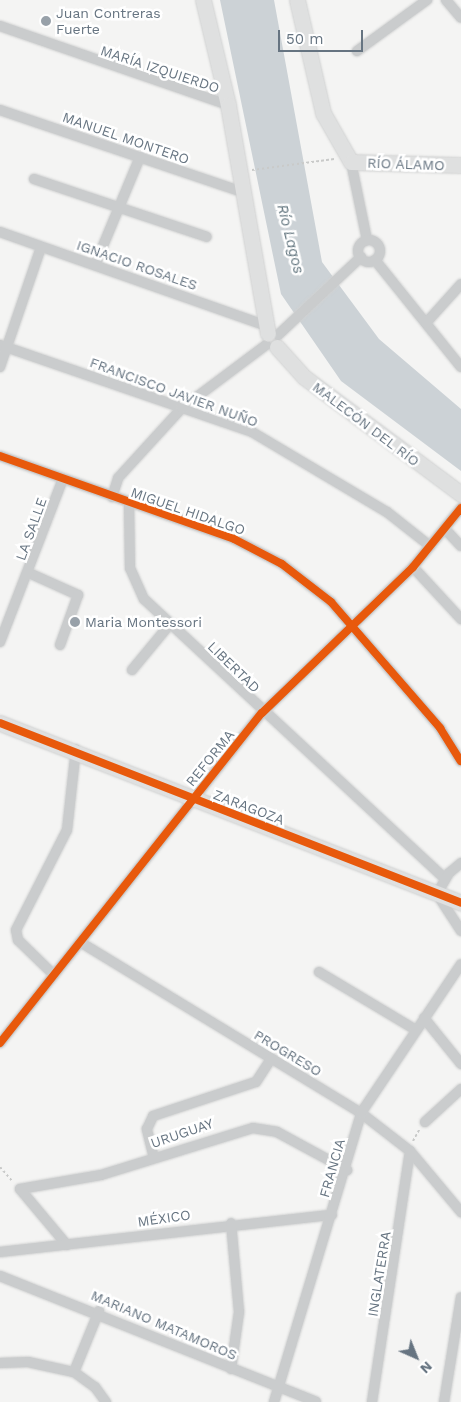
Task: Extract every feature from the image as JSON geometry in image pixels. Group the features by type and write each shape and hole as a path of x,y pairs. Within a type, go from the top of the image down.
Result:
{"street":[{"path":"203,0 228,105 242,192 270,337"},
{"path":"297,0 323,113 351,162 367,240"},
{"path":"358,50 427,0"},
{"path":"446,0 461,18"},
{"name":"MARÍA IZQUIERDO","path":"0,26 228,105"},
{"name":"MANUEL MONTERO","path":"0,110 242,192"},
{"path":"95,265 140,157"},
{"name":"RÍO ÁLAMO","path":"351,162 461,166"},
{"path":"34,179 118,210 207,236"},
{"name":"IGNACIO ROSALES","path":"0,232 95,265 270,337"},
{"path":"361,257 359,247 367,240"},
{"path":"367,240 380,247 375,260"},
{"path":"0,367 4,346 41,247"},
{"path":"112,497 118,478 182,408 288,323 361,257"},
{"path":"361,257 375,260 461,368"},
{"path":"426,323 461,284"},
{"name":"MALECÓN DEL RÍO","path":"270,337 304,377 461,494"},
{"name":"FRANCISCO JAVIER NUÑO","path":"4,346 252,432 388,512 430,546"},
{"name":"MIGUEL HIDALGO","path":"0,456 129,504 234,539 282,564 331,602 440,728 461,761"},
{"name":"LA SALLE","path":"0,642 29,573 63,479"},
{"name":"LIBERTAD","path":"129,504 130,568 144,599 262,713 445,878"},
{"name":"REFORMA","path":"0,1043 262,713 413,567 461,508"},
{"path":"445,529 461,546"},
{"path":"413,567 461,619"},
{"path":"29,573 78,595 60,646"},
{"path":"132,670 170,624"},
{"name":"ZARAGOZA","path":"0,722 76,749 193,799 461,903"},
{"path":"54,975 28,952 16,930 68,830 76,749"},
{"path":"461,863 445,878 438,894 461,931"},
{"name":"PROGRESO","path":"80,942 361,1113 410,1151 461,1212"},
{"name":"FRANCIA","path":"274,1402 347,1170 361,1113 461,964"},
{"path":"319,972 416,1030"},
{"path":"424,1018 461,1064"},
{"path":"154,1158 147,1129 153,1116 256,1082 271,1059"},
{"path":"425,1122 461,1089"},
{"name":"URUGUAY","path":"20,1189 100,1175 253,1128 277,1132 347,1170"},
{"name":"INGLATERRA","path":"372,1402 410,1151"},
{"path":"20,1189 67,1245"},
{"name":"MÉXICO","path":"0,1252 231,1223 332,1215"},
{"path":"231,1223 239,1312 231,1369"},
{"name":"MARIANO MATAMOROS","path":"0,1276 99,1311 231,1369 316,1402"},
{"path":"444,1402 461,1297"},
{"path":"74,1372 99,1311"},
{"path":"0,1363 28,1362 74,1372 95,1387 106,1402"}],"path":[{"path":"249,170 316,161"},
{"path":"410,1151 425,1122"},
{"path":"0,1167 20,1189"}],"water":[{"name":"Río Lagos","path":"220,0 274,0 322,262 379,339 461,409 461,471 341,381 281,294"}],"cycle path":[{"path":"0,456 234,539 282,564 331,602 440,728 461,761"},
{"path":"0,1043 262,713 413,567 461,508"},
{"path":"0,723 461,903"}],"place":[{"name":"Juan Contreras Fuerte","path":"46,21"},
{"name":"Maria Montessori","path":"75,622"}]}
